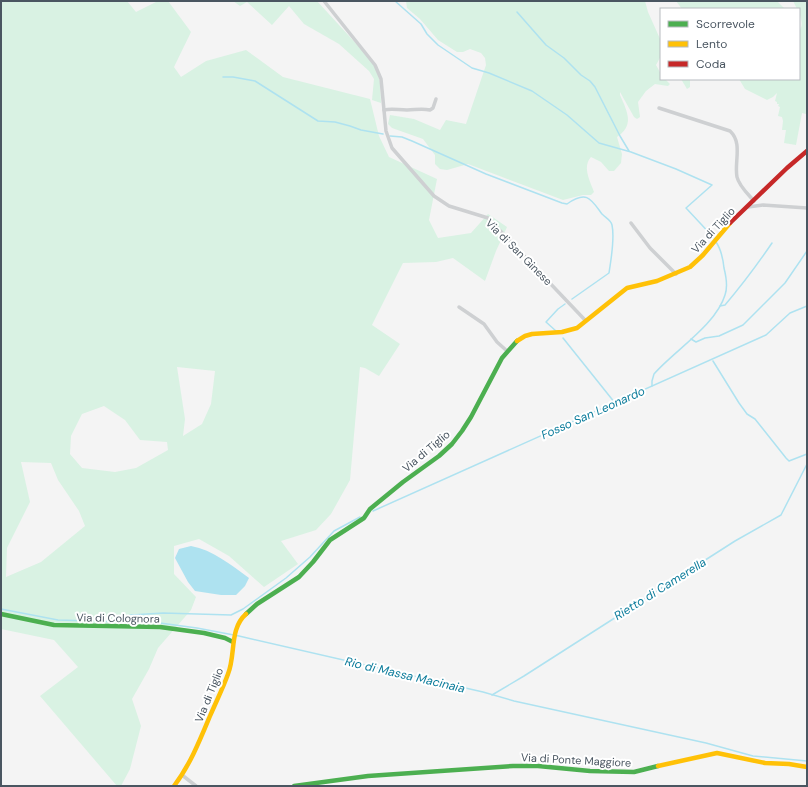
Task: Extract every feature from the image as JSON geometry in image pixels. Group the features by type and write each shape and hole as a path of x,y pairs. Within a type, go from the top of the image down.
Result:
{"main road":[{"name":"Via di Tiglio","path":"174,786 182,775 197,746 229,672 235,632 238,623 248,611 299,577 330,540 364,518 370,509 428,464 455,440 464,428 500,361 507,351 519,339 527,335 536,333 561,334 569,332 577,328 627,288 657,281 690,267 703,256 726,227 787,168 807,151"},
{"name":"Via di Colognora","path":"1,614 54,625 160,627 204,633 234,640"},
{"name":"Via di Ponte Maggiore","path":"294,786 368,776 513,766 538,766 590,771 634,772 717,753 765,763 807,766"}],"street":[{"name":"Via di San Ginese","path":"324,1 375,65 381,79 386,131 390,143 425,187 434,196 449,206 488,218 586,320"},
{"path":"384,110 416,110 421,108 430,110 433,108 436,99"},
{"path":"659,108 733,133 736,138 738,148 737,176 740,183 754,201"},
{"path":"747,207 763,205 807,208"},
{"path":"632,223 650,248 676,274"},
{"path":"459,307 484,324 497,342 507,351"},
{"path":"182,775 196,786"}],"green space":[{"path":"1,1 127,1 136,12 158,1 168,1 191,32 174,67 181,77 206,61 246,50 283,77 370,99 379,136 389,157 437,179 429,220 438,238 471,233 488,214 507,227 485,281 453,258 436,262 403,263 372,325 400,344 379,376 365,368 360,367 350,480 331,514 316,530 281,541 298,564 264,587 229,556 199,539 174,546 174,574 196,597 191,610 158,648 149,669 132,699 141,726 130,769 121,786 117,786 40,696 78,667 54,640 1,629","holes":["177,367 215,371 211,404 202,424 183,436 185,419","104,406 125,420 140,440 167,442 168,450 136,468 115,472 82,468 70,454 71,436 82,414","21,462 51,463 58,480 79,511 85,526 41,562 6,577 7,548 30,502"]},
{"path":"233,1 317,1 372,61 380,82 381,103 372,100 374,79 369,71 339,44 304,24 289,6 272,25 247,2 240,6"},
{"path":"406,1 645,1 648,12 660,39 660,58 656,65 660,72 660,80 666,80 670,84 668,86 655,84 646,91 638,102 640,117 637,119 634,117 620,92 628,118 626,128 617,137 622,154 621,163 614,171 609,171 601,162 591,157 588,161 587,170 594,192 591,195 583,195 563,200 468,164 447,170 440,169 435,164 435,155 423,139 392,128 388,124 390,115 414,119 440,130 446,120 466,124 486,65 485,58 481,53 470,49 463,52 457,52 438,40 420,19 407,8"},
{"path":"676,1 777,1 784,8 681,8"},
{"path":"793,1 807,1 807,108 806,114 802,113 796,145 784,143 786,130 782,130 782,117 778,116 780,107 775,101 777,93 767,100 745,89 740,80 800,80 800,30 802,23 800,8 796,8"},
{"path":"682,80 690,80 690,87 687,89"}],"water":[{"path":"191,546 214,554 229,563 249,578 245,586 236,595 221,595 195,591 188,582 175,558 179,549"}],"waterway":[{"path":"395,1 421,24 427,34 438,45 472,68 489,73 532,91 567,115 599,143 631,152 676,169 712,185 686,208 714,238"},
{"path":"517,12 546,45 564,58 595,87 629,151"},
{"path":"223,77 233,77 255,81 318,121 335,122 361,130 383,134"},
{"path":"390,136 402,137 486,174 562,203 567,204 584,197 588,198 595,204 612,225 613,243 609,273 572,299"},
{"path":"652,386 654,374 713,317 725,295 726,282 722,254 716,242"},
{"path":"720,306 725,305 772,243"},
{"path":"691,339 696,342 705,338 719,336 743,325 785,283 807,251"},
{"path":"556,331 546,322 565,304"},
{"name":"Fosso San Leonardo","path":"373,511 766,335 790,313 807,306"},
{"path":"563,338 615,403"},
{"path":"713,361 747,414 755,419 789,461 807,454"},
{"name":"Rietto di Camerella","path":"492,695 735,541 781,515 807,464"},
{"name":"Fosso San Leonardo","path":"117,620 131,615 163,613 231,615 243,609 286,578 310,557 334,531 360,517"},
{"name":"Rio di Massa Macinaia","path":"1,609 58,620 160,623 197,628 239,636 483,692 514,701 706,743 753,756 807,761"}],"traffic: fast":[{"path":"246,614 257,604 299,577 330,540 364,518 370,509 403,482 439,456 452,444 471,417 502,358 517,341"},
{"path":"1,614 54,625 160,627 204,633 225,638 233,642"},
{"path":"294,786 368,776 513,766 538,766 590,771 634,772 658,766"}],"traffic: slow":[{"path":"517,341 532,334 562,332 577,328 627,288 657,281 690,267 703,255 730,223"},
{"path":"174,786 185,770 194,752 224,684 230,666 237,627 246,614"},
{"path":"658,766 717,753 765,763 789,764 807,767"}],"traffic: jam":[{"path":"730,223 787,168 807,151"}]}
